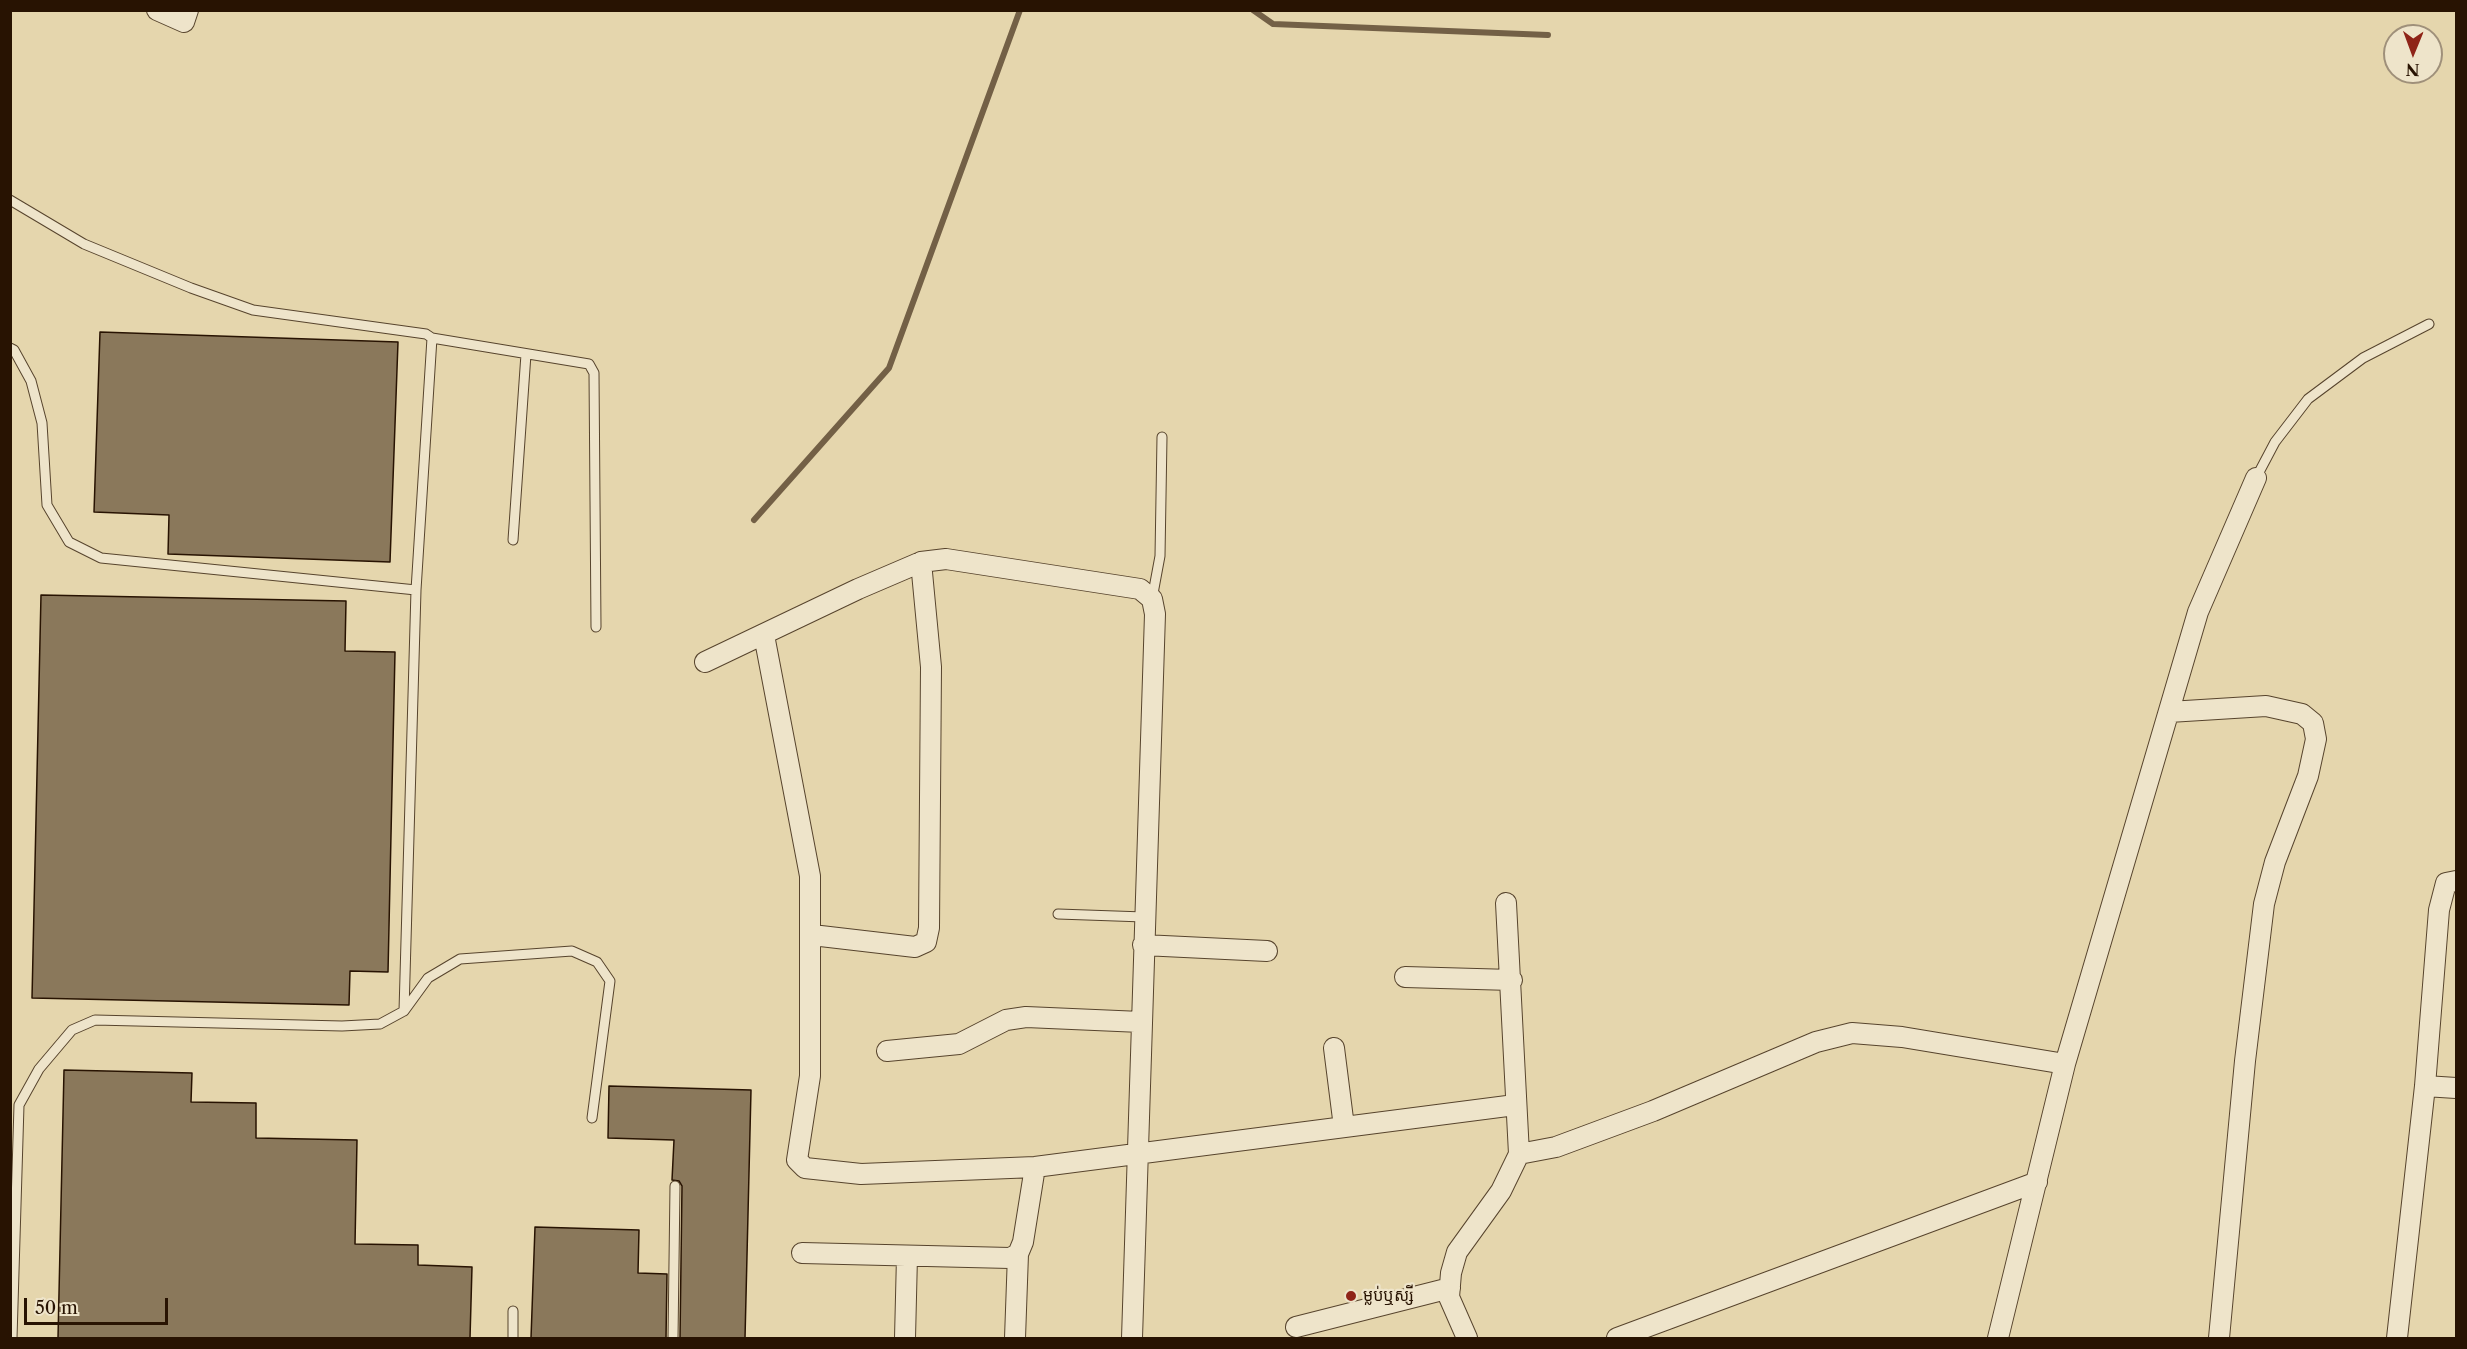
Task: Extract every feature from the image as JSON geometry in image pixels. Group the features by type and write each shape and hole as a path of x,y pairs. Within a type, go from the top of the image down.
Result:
{"street":[{"path":"157,10 184,22 188,10"},
{"path":"1998,1338 2065,1064 2198,612 2256,478"},
{"path":"705,663 921,562 946,559 1140,589 1152,599 1155,614 1136,1153 1132,1338"},
{"path":"812,935 915,947 926,942 931,667 921,562"},
{"path":"764,635 810,876 812,935 810,1076 797,1160 805,1168 861,1174 1035,1167 1515,1106"},
{"path":"2169,712 2266,706 2302,714 2313,723 2316,739 2308,777 2275,862 2264,904 2245,1061 2219,1338"},
{"path":"2397,1338 2425,1086 2439,910 2446,883 2457,881"},
{"path":"1467,1338 1449,1297 1457,1252 1501,1191 1519,1154 1515,1106 1512,980 1506,903"},
{"path":"1143,945 1267,951"},
{"path":"1405,976 1512,980"},
{"path":"887,1051 959,1044 1006,1020 1026,1017 1141,1022"},
{"path":"1519,1154 1567,1143 1653,1111 1816,1041 1852,1033 1902,1037 2065,1064"},
{"path":"1334,1048 1344,1127"},
{"path":"2425,1086 2457,1088"},
{"path":"1015,1338 1018,1254 1023,1242 1035,1167"},
{"path":"1617,1338 2037,1182"},
{"path":"802,1253 1010,1258 1018,1254"},
{"path":"905,1338 907,1256"},
{"path":"1296,1327 1450,1288"}],"lane":[{"path":"10,200 84,244 190,288 253,310 426,334 432,338 589,364 594,373 596,627"},
{"path":"2256,478 2275,442 2308,399 2363,358 2429,324"},
{"path":"404,1011 416,591 432,338"},
{"path":"10,348 14,350 31,381 42,423 47,505 69,542 101,558 416,591"},
{"path":"513,540 526,354"},
{"path":"1152,599 1160,556 1162,437"},
{"path":"1058,914 1144,917"},
{"path":"12,1338 19,1105 39,1069 72,1030 95,1020 342,1026 381,1024 404,1011 428,978 460,959 572,951 597,962 609,981 592,1118"},
{"path":"673,1338 675,1186"},
{"path":"513,1311 513,1338"}],"building":[{"path":"100,332 398,342 390,562 168,554 169,515 94,512"},
{"path":"41,595 346,601 345,651 395,652 388,972 350,971 349,1005 32,998"},
{"path":"64,1070 192,1073 191,1102 256,1103 256,1138 357,1140 355,1244 418,1245 418,1265 472,1267 470,1338 58,1338"},
{"path":"609,1086 751,1090 745,1338 680,1338 682,1186 679,1181 672,1180 674,1140 608,1138"},
{"path":"535,1227 639,1230 638,1273 667,1274 666,1338 531,1338"}],"waterway":[{"path":"754,520 889,368 1020,10"},
{"path":"1253,10 1273,24 1548,35"}],"place":[{"name":"ម្លប់ឬស្សី","path":"1351,1296"}]}
